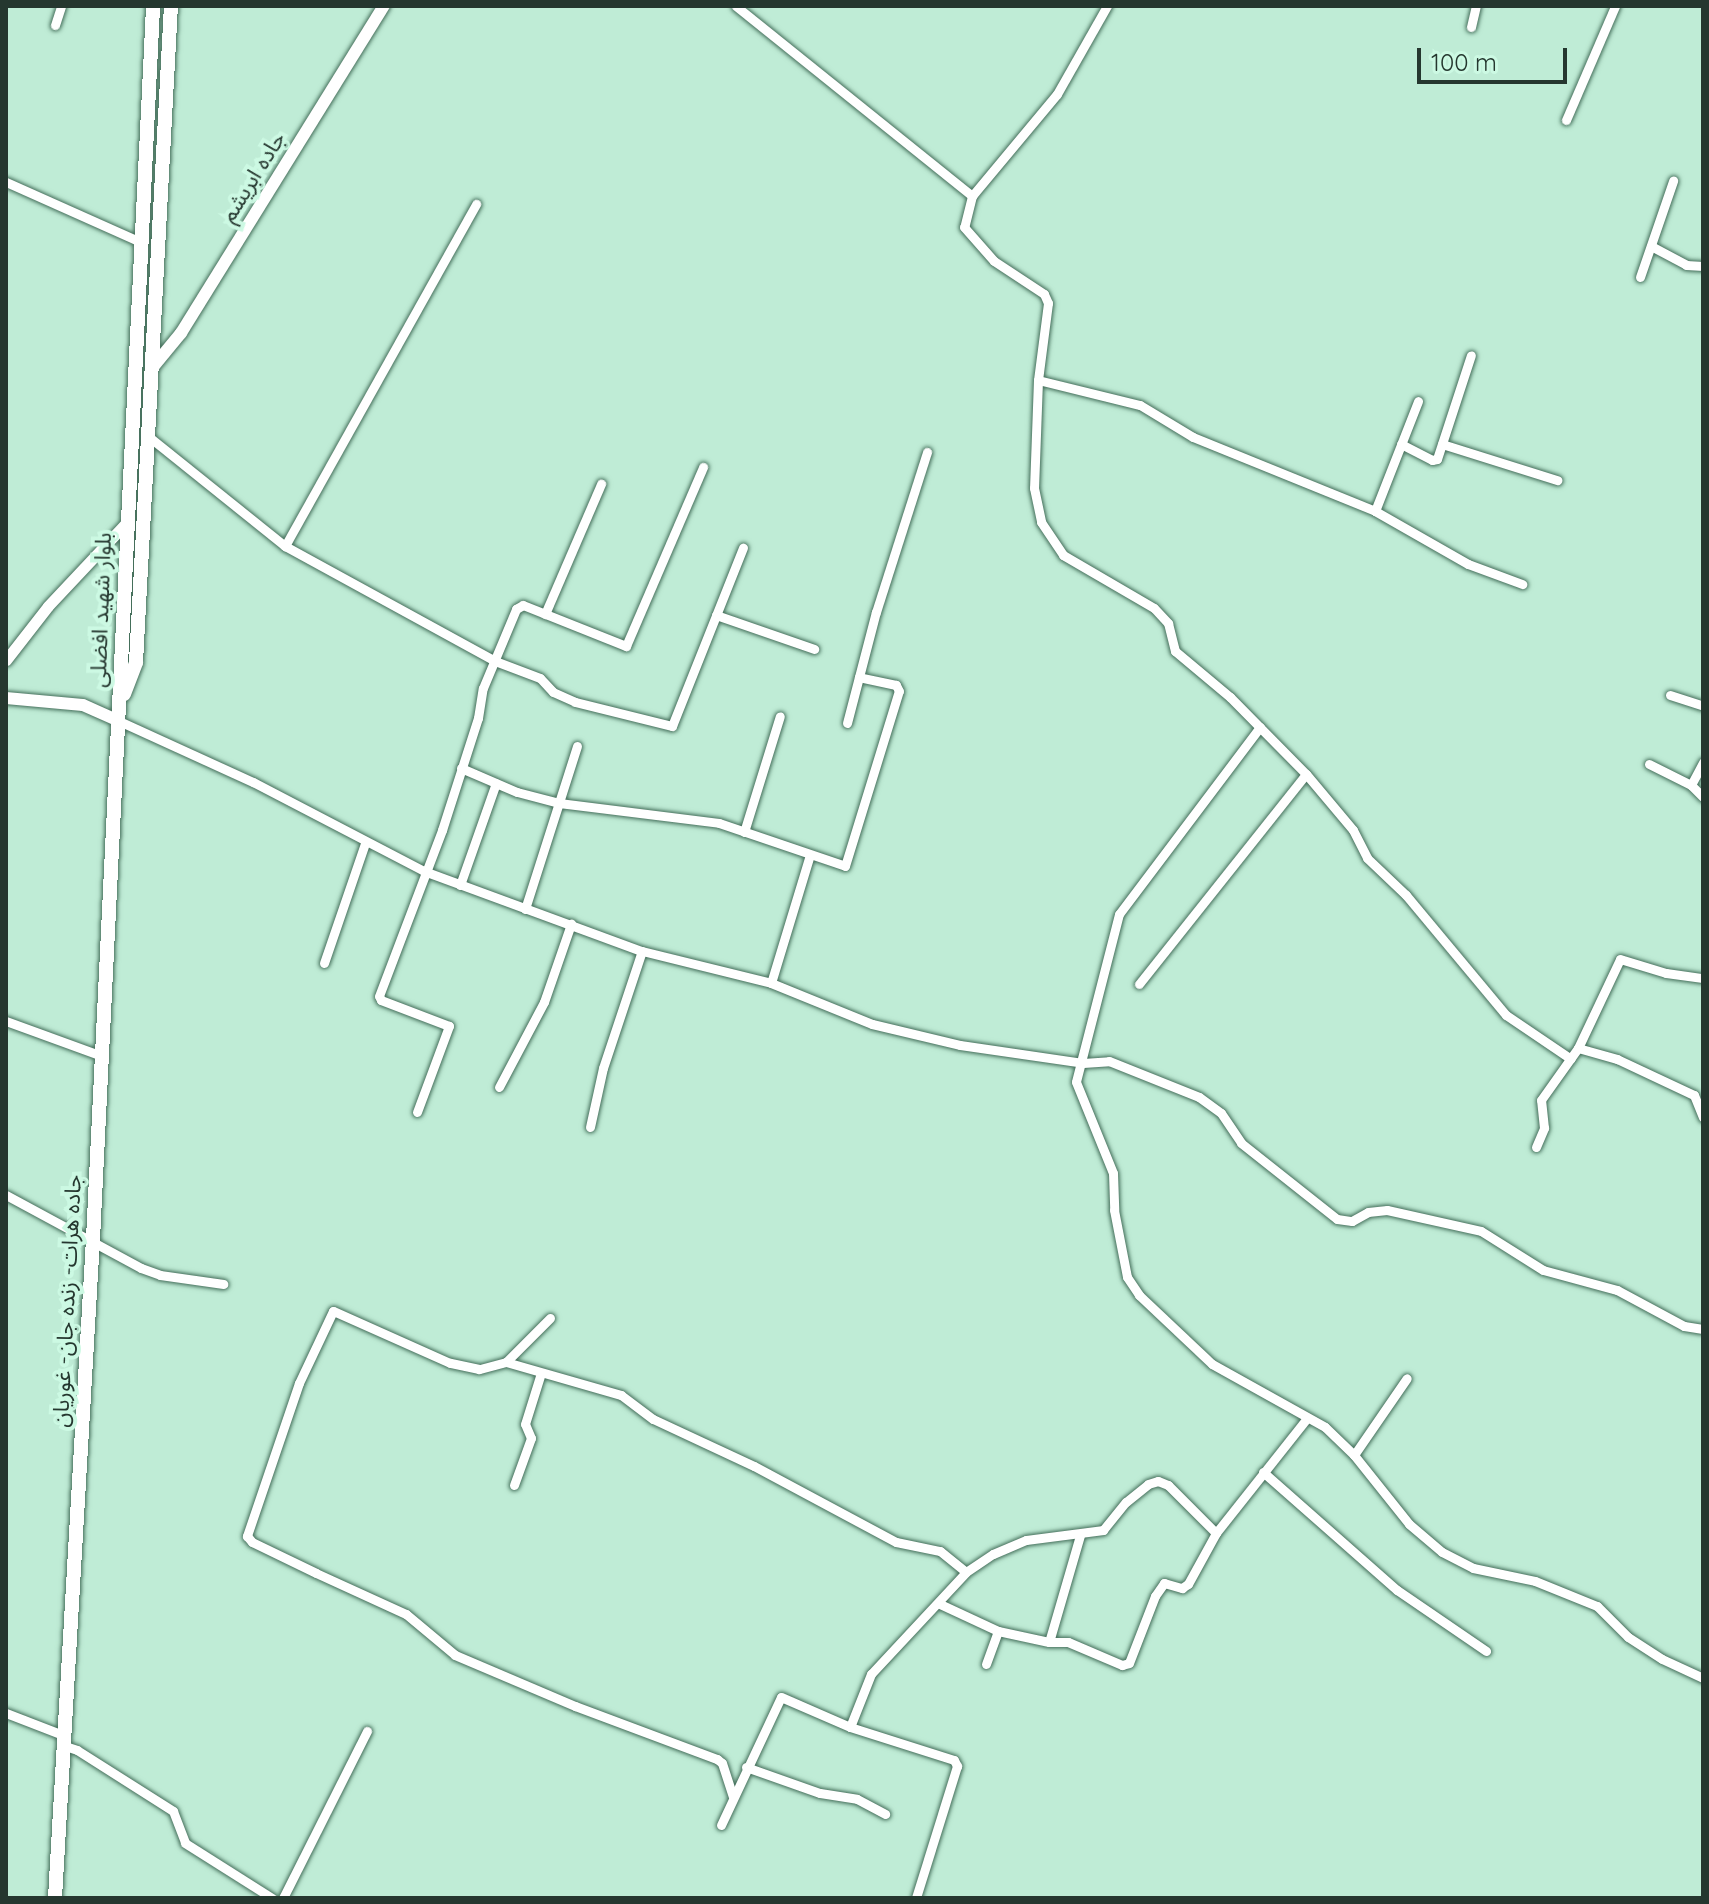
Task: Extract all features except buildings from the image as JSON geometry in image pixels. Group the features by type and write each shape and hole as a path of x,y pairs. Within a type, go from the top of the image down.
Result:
{"main road":[{"name":"جاده ابریشم","path":"153,367 181,333 384,6"},
{"name":"بلوار شهید افضلی","path":"120,705 152,10"},
{"path":"152,10 171,14"},
{"name":"بلوار شهید افضلی","path":"120,705 136,662 171,14"},
{"path":"6,698 83,705 119,721"},
{"name":"جاده هرات- زنده جان- غوریان","path":"55,1898 120,705"}],"street":[{"path":"55,25 61,6"},
{"path":"736,6 972,196"},
{"path":"1107,6 1057,94 972,196 964,227 994,261 1044,294 1048,303 1038,380 1034,488 1041,522 1063,555 1154,608 1168,623 1175,651 1260,727 1306,774 1353,830 1367,858 1406,895 1506,1015 1571,1059"},
{"path":"1471,27 1476,6"},
{"path":"1566,120 1615,6"},
{"path":"1640,277 1673,181"},
{"path":"6,182 141,242"},
{"path":"285,546 476,204"},
{"path":"1651,246 1686,265 1703,266"},
{"path":"1401,444 1435,460 1471,355"},
{"path":"1038,380 1140,405 1193,437 1375,511 1468,564 1522,584"},
{"path":"1375,511 1418,401"},
{"path":"148,436 285,546 495,661 540,678 553,692 591,709 674,726 743,548"},
{"path":"1442,444 1557,480"},
{"path":"847,723 876,612 927,452"},
{"path":"417,1112 449,1026 381,1000 379,996 442,830 495,661 519,605 622,645 629,643 703,467"},
{"path":"545,614 601,484"},
{"path":"6,660 48,606 127,522"},
{"path":"716,615 814,649"},
{"path":"461,768 559,803 719,823 842,866 847,864 899,691 896,685 859,677"},
{"path":"1670,695 1703,706"},
{"path":"744,832 780,716"},
{"path":"119,721 253,782 365,843 424,871 642,951 771,983 872,1024 960,1045 1083,1063 1109,1061 1199,1097 1221,1113 1241,1143 1337,1219 1352,1221 1368,1212 1387,1210 1481,1231 1543,1270 1617,1290 1684,1326 1703,1329"},
{"path":"1260,727 1119,914 1076,1082 1113,1173 1114,1210 1127,1277 1139,1295 1226,1374 1325,1427 1354,1455 1409,1524 1442,1552 1473,1568 1535,1581 1597,1606 1628,1637 1662,1659 1703,1678"},
{"path":"525,909 577,746"},
{"path":"1691,785 1703,762"},
{"path":"1649,764 1691,785 1703,797"},
{"path":"1139,984 1306,774"},
{"path":"460,885 496,783"},
{"path":"324,963 365,843"},
{"path":"771,983 810,855"},
{"path":"499,1087 544,1002 571,924"},
{"path":"590,1127 603,1068 642,951"},
{"path":"1536,1147 1544,1128 1541,1100 1578,1048 1620,959 1666,973 1703,978"},
{"path":"6,1021 102,1056"},
{"path":"1578,1048 1617,1059 1694,1095 1703,1117"},
{"path":"6,1195 160,1275 223,1284"},
{"path":"550,1318 506,1362 479,1369 450,1363 333,1311 299,1383 247,1536 265,1548 406,1614 455,1655 575,1706 717,1759 722,1763 733,1796"},
{"path":"506,1362 621,1395 653,1419 754,1466 873,1531 896,1542 940,1551 966,1572"},
{"path":"514,1485 531,1438 525,1424 541,1373"},
{"path":"1354,1455 1407,1378"},
{"path":"940,1604 998,1631 1049,1642 1068,1642 1122,1665 1129,1663 1155,1596 1164,1583 1182,1588 1188,1584 1216,1533 1307,1418"},
{"path":"1263,1472 1397,1590 1486,1651"},
{"path":"850,1727 871,1674 940,1604 966,1572 993,1554 1026,1540 1103,1530 1126,1502 1148,1484 1158,1481 1168,1485 1216,1533"},
{"path":"1049,1642 1080,1535"},
{"path":"986,1664 998,1631"},
{"path":"721,1825 781,1697 850,1727 957,1762 916,1898"},
{"path":"6,1713 63,1740 173,1811 185,1843 272,1898"},
{"path":"283,1898 367,1731"},
{"path":"746,1767 820,1793 857,1799 885,1814"}]}
